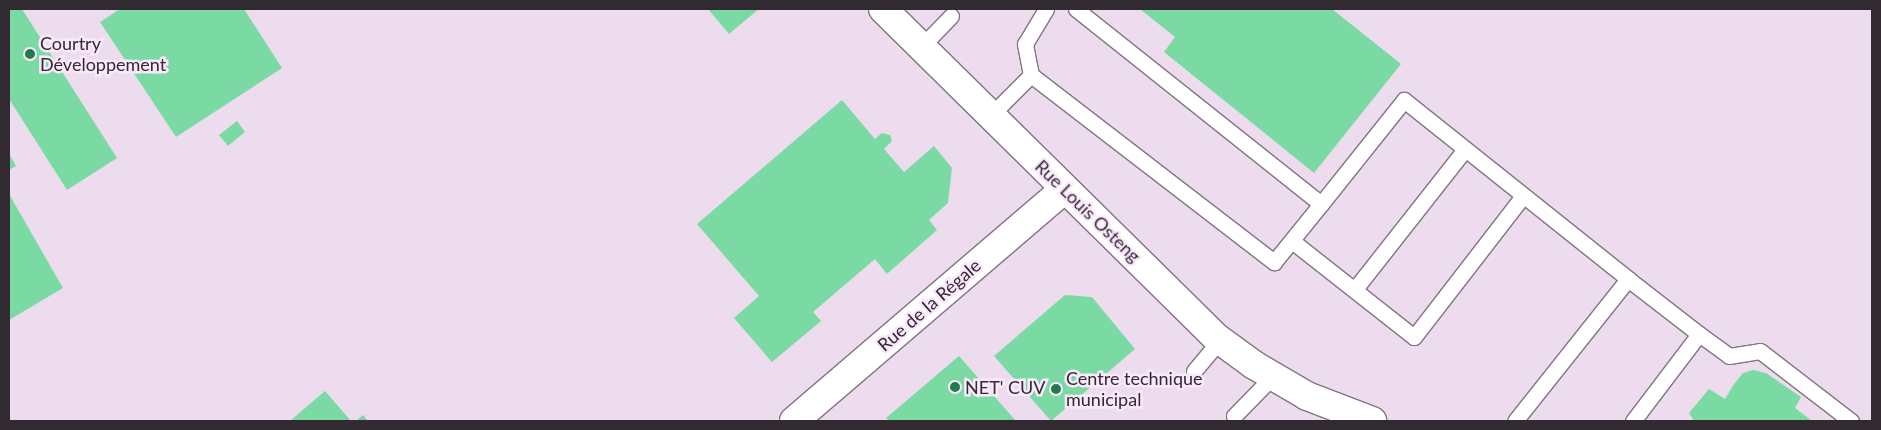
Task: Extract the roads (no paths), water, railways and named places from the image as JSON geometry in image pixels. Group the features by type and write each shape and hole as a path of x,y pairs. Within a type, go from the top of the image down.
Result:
{"street":[{"name":"Rue Louis Osteng","path":"883,9 1220,340 1273,376 1307,396 1372,421"},
{"name":"Rue de la Régale","path":"794,421 1065,189"},
{"name":"Rue Louis Osteng","path":"1307,396 1335,421"}],"lane":[{"path":"1046,9 1025,44 1031,75 1274,262 1404,100 1628,279 1729,356 1760,351 1851,421"},
{"path":"1076,9 1321,204"},
{"path":"921,47 951,16"},
{"path":"990,116 1031,75"},
{"path":"1355,290 1464,149"},
{"path":"1292,241 1414,337 1523,196"},
{"path":"1515,421 1628,279"},
{"path":"1633,421 1699,334"},
{"path":"1194,371 1220,340"},
{"path":"1234,416 1273,376"}],"place":[{"name":"Courtry Développement","path":"30,54"},
{"name":"NET' CUV","path":"955,387"},
{"name":"Centre technique municipal","path":"1056,389"}]}
